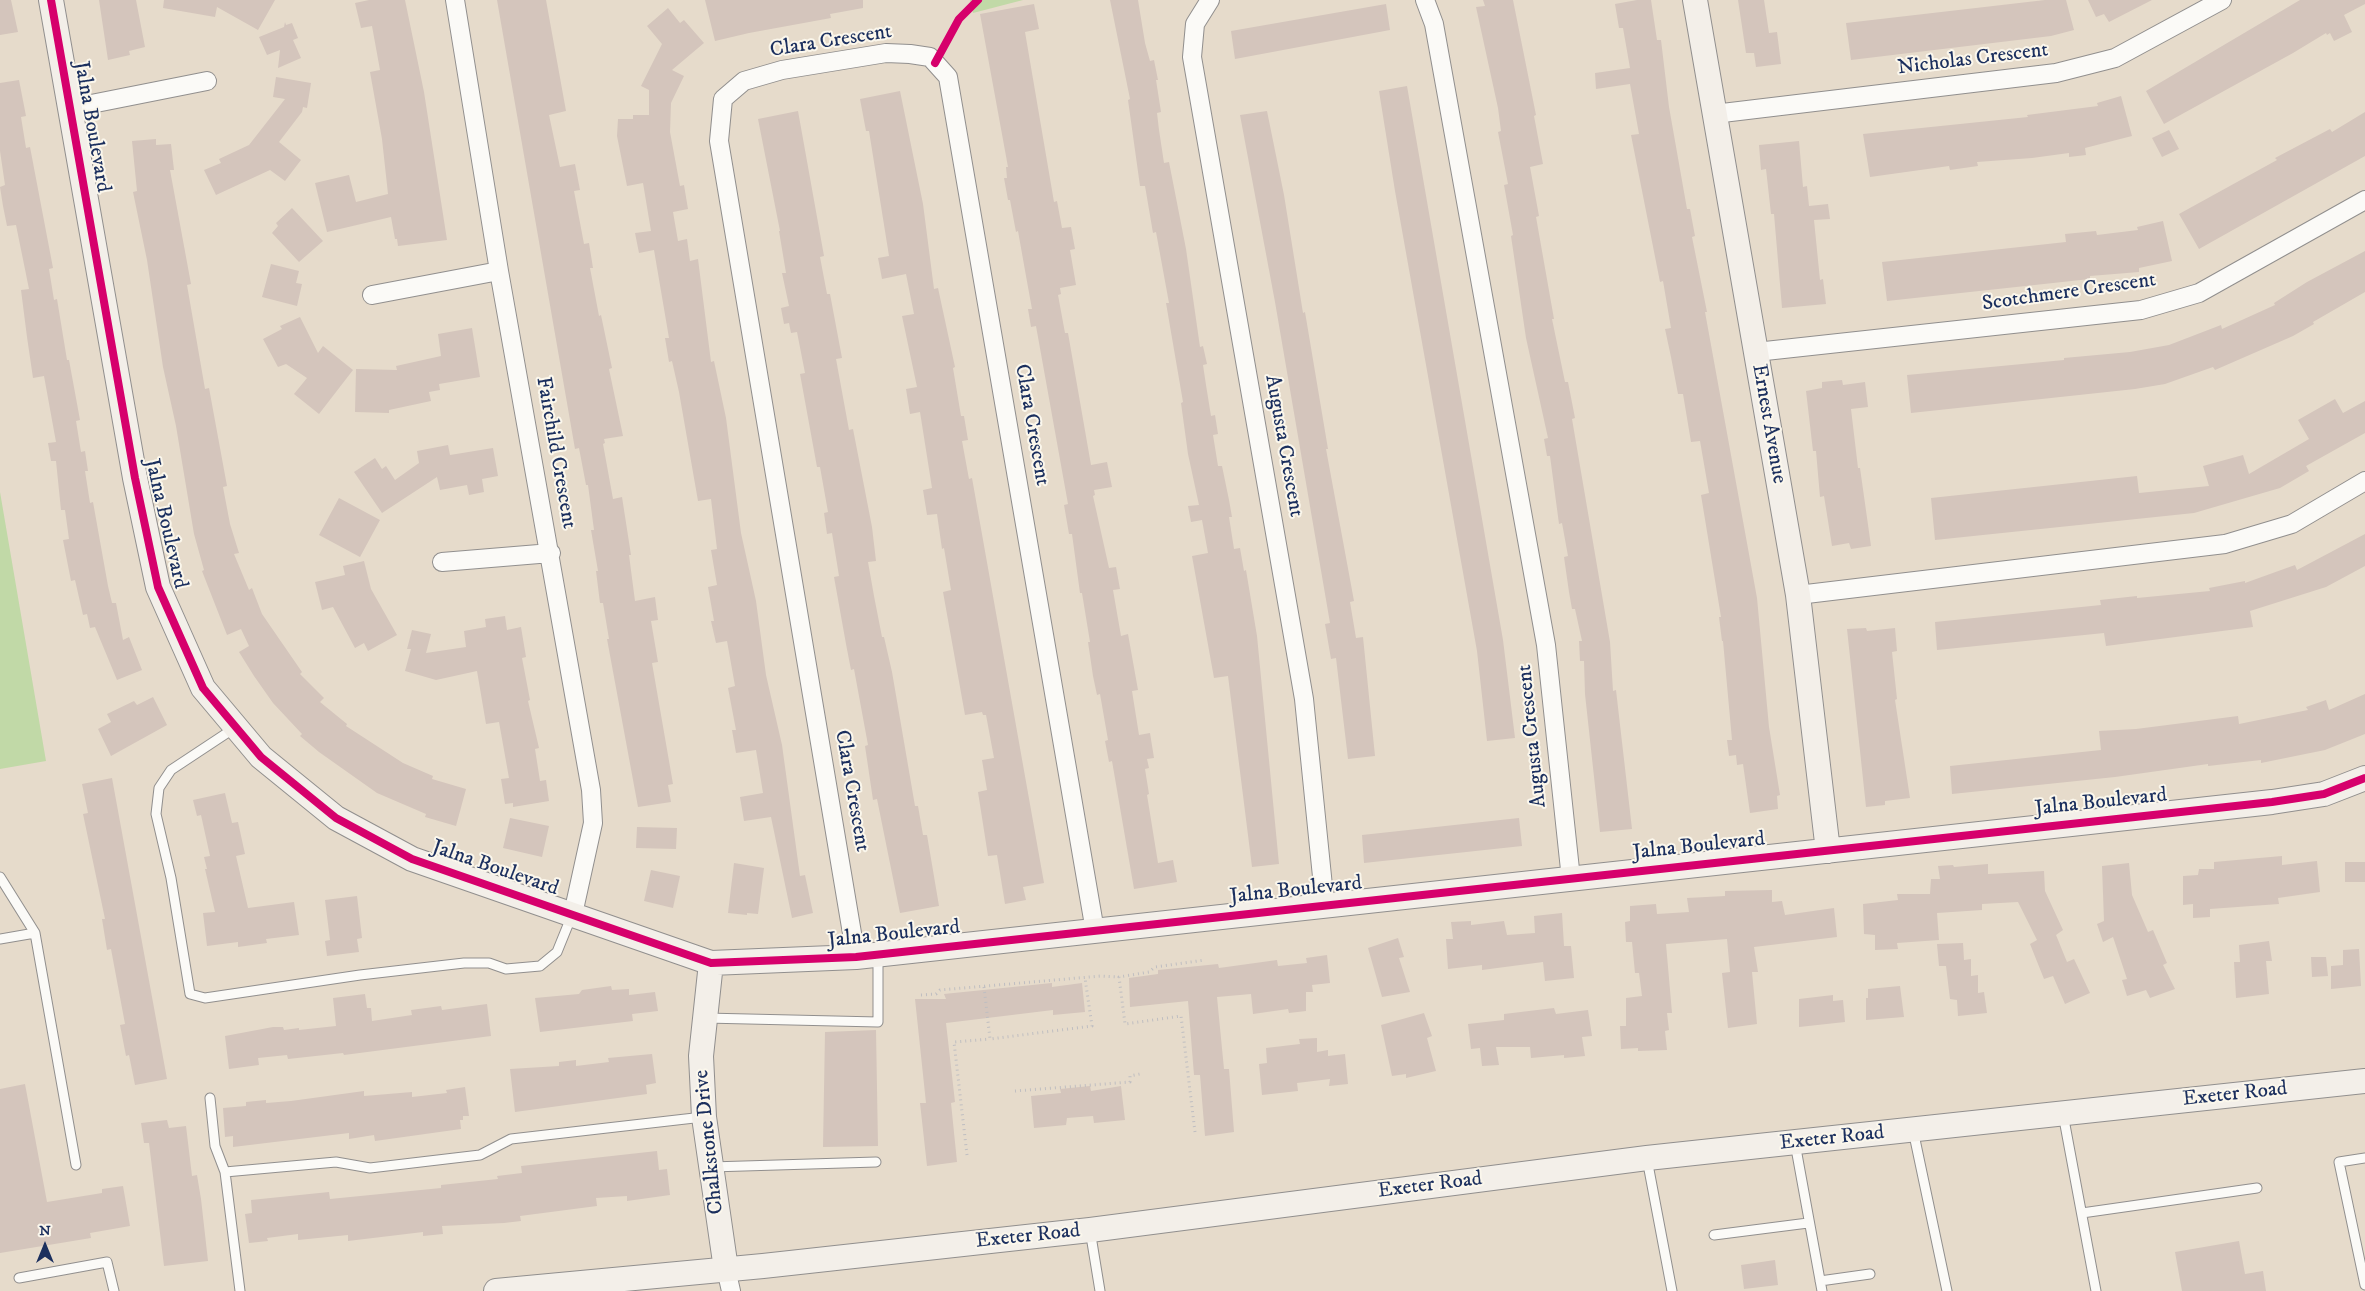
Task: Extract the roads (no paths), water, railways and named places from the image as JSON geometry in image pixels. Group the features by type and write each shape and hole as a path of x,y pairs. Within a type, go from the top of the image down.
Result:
{"street":[{"name":"Jalna Boulevard","path":"51,0 136,478 158,587 203,688 261,756 336,818 412,859 711,963 867,956 2272,802 2324,794 2365,778"},
{"name":"Fairchild Crescent","path":"455,0 499,271 551,553 591,790 593,823 573,914"},
{"name":"Augusta Crescent","path":"1210,0 1195,24 1192,57 1304,699 1325,906"},
{"name":"Augusta Crescent","path":"1425,0 1434,24 1546,645 1571,879"},
{"name":"Ernest Avenue","path":"1696,0 1714,114 1798,595 1828,851"},
{"name":"Nicholas Crescent","path":"1714,114 2056,73 2115,58 2222,0"},
{"name":"Clara Crescent","path":"867,956 718,141 723,99 744,82 782,70 886,53 930,57 948,77 1095,931"},
{"path":"70,108 207,81"},
{"name":"Scotchmere Crescent","path":"1756,352 2141,310 2199,292 2365,200"},
{"path":"372,295 499,271"},
{"path":"1798,595 2225,544 2292,524 2365,481"},
{"path":"442,562 551,553"},
{"name":"Chalkstone Drive","path":"711,963 701,1056 704,1117 728,1280"},
{"name":"Exeter Road","path":"496,1291 728,1280 763,1266 1090,1230 1647,1158 2365,1081"}],"lane":[{"path":"236,727 171,770 159,788 156,814 171,878 190,994 205,998 360,975 464,963 489,963 506,969 540,966 556,952 573,914"},
{"path":"0,877 35,933 76,1165"},
{"path":"0,940 35,933"},
{"path":"705,1018 878,1022 867,956"},
{"path":"210,1098 215,1146 225,1172 240,1291"},
{"path":"2062,1114 2096,1291"},
{"path":"225,1172 336,1162 370,1168 480,1155 511,1139 704,1117"},
{"path":"1913,1130 1947,1291"},
{"path":"1796,1142 1808,1223 1822,1291"},
{"path":"1647,1158 1672,1291"},
{"path":"2365,1158 2339,1162 2365,1285"},
{"path":"711,1167 876,1162"},
{"path":"2082,1213 2257,1188"},
{"path":"1714,1235 1808,1223"},
{"path":"1090,1230 1100,1291"},
{"path":"19,1278 108,1262 114,1291"},
{"path":"1820,1281 1870,1274"}]}
